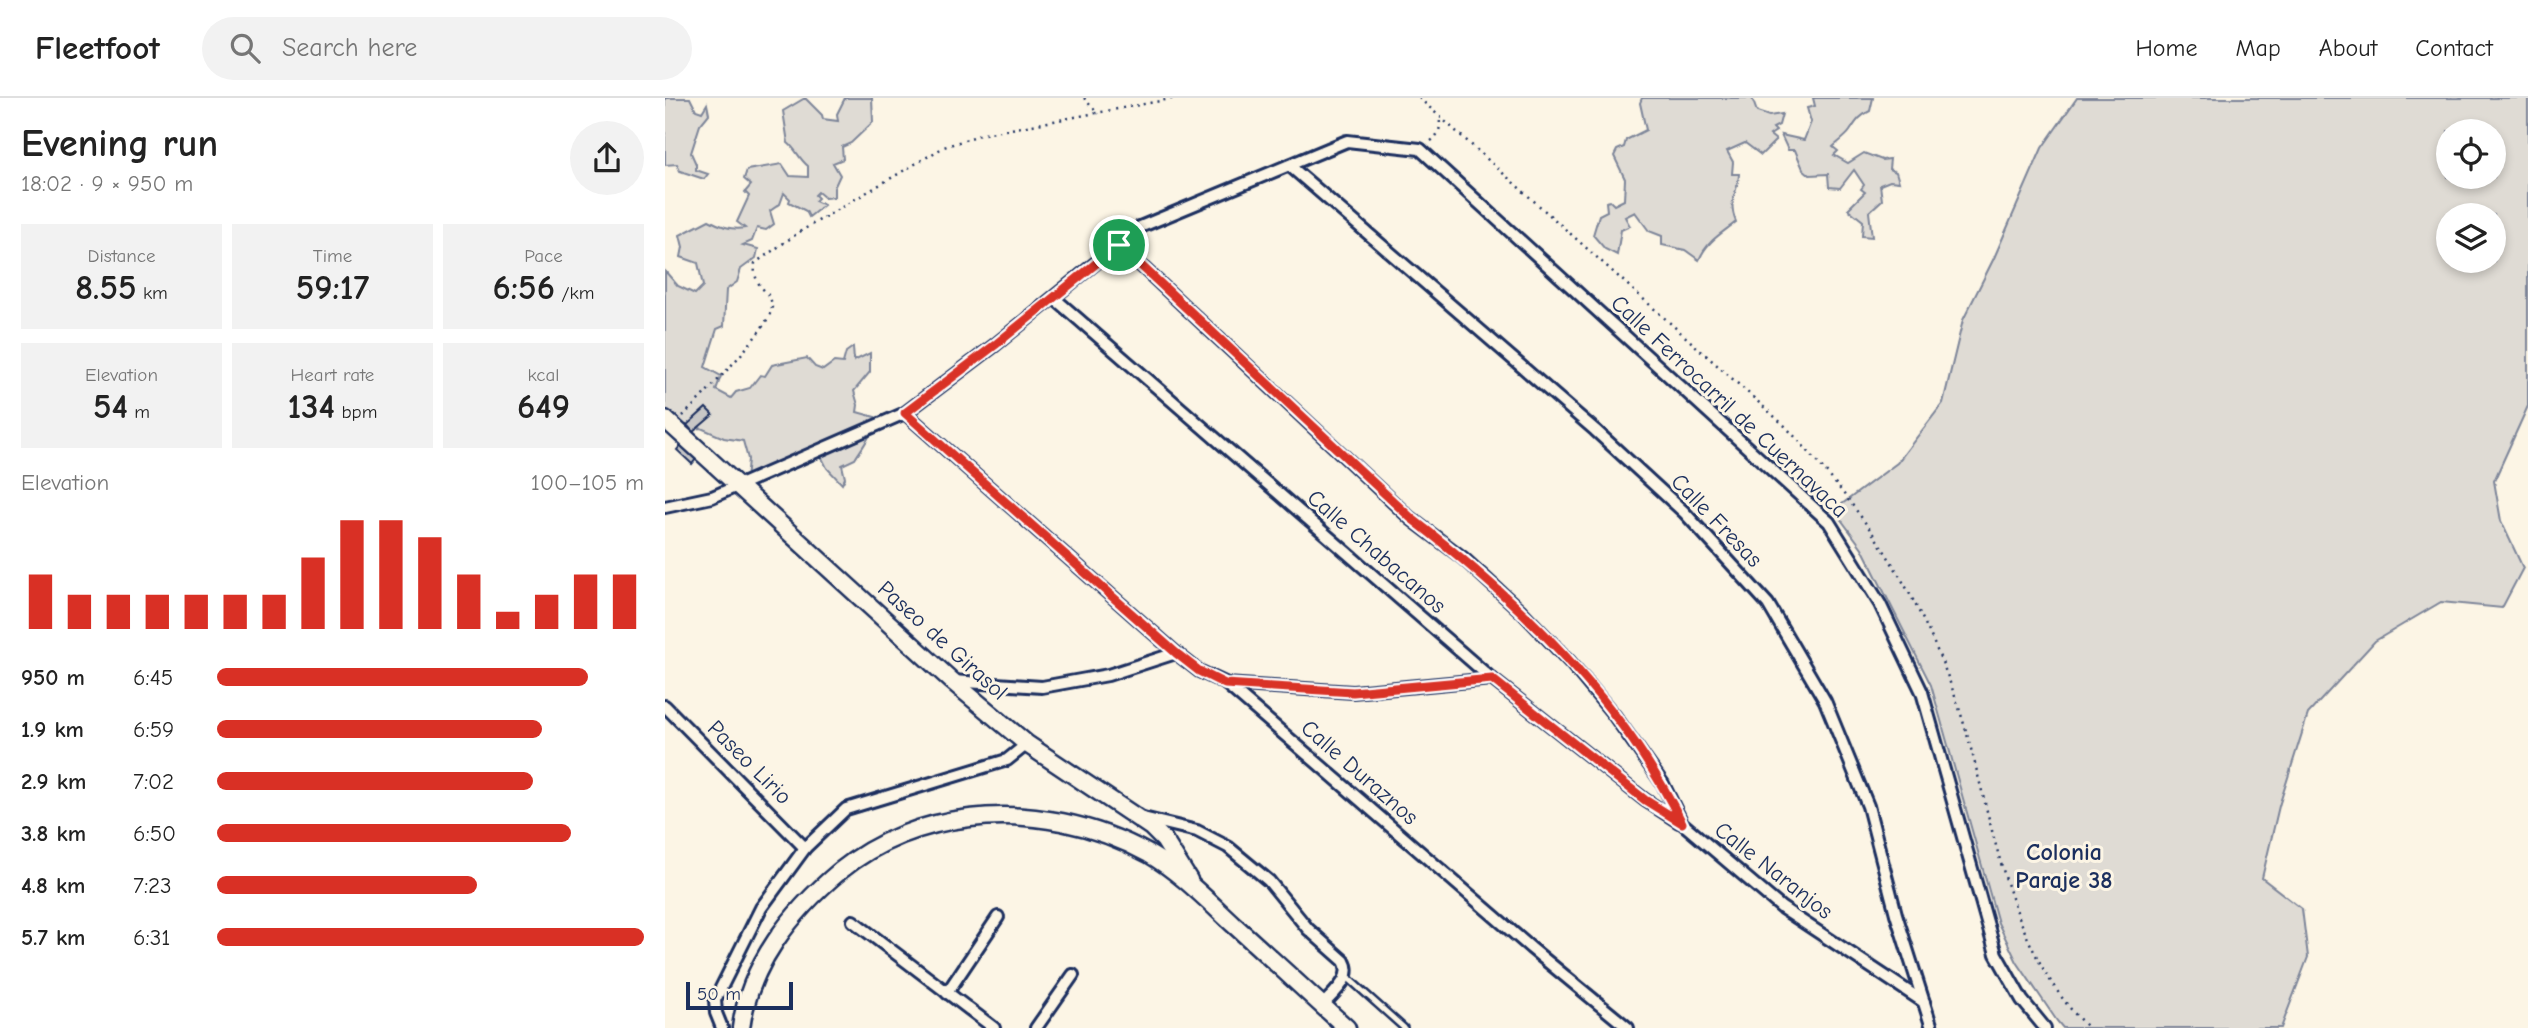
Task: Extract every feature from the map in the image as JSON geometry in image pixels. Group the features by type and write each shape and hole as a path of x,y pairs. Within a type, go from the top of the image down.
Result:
{"main road":[{"name":"Paseo de Girasol","path":"669,423 952,681 1027,744 1135,816 1164,840 1193,886"},
{"path":"741,1028 752,985 762,962 793,917 811,897 855,859 902,834 930,825 988,816 1019,815 1071,824 1098,832 1150,855 1193,886 1347,1028"}],"street":[{"path":"665,507 701,500 738,486 905,413 1054,298 1140,227 1347,141 1420,149"},
{"name":"Calle Ferrocarril de Cuernavaca","path":"1420,149 1829,522 1880,604 1922,692 1996,954 2022,1000 2045,1028"},
{"name":"Calle Fresas","path":"1290,166 1595,430 1684,512 1768,604 1825,701 1868,806 1896,914 1932,1028"},
{"name":"Calle Naranjos","path":"1119,245 1411,518 1463,558 1521,611 1570,662 1614,715 1663,785 1682,823 1782,908 1924,1002"},
{"name":"Calle Chabacanos","path":"1054,298 1492,679 1645,800 1682,823"},
{"name":"Calle Duraznos","path":"905,413 1176,653 1199,671 1225,684 1531,948 1628,1028"},
{"path":"952,681 1042,687 1108,675 1176,653"},
{"path":"1225,684 1353,692 1492,679"},
{"name":"Paseo Lirio","path":"665,706 805,848"},
{"path":"722,1028 716,1013 715,1000 761,908 805,848 846,809 1007,760 1027,744"},
{"path":"1135,816 1198,831 1228,847 1269,881 1308,929 1344,961 1348,968 1347,977 1322,1006"},
{"path":"947,993 998,917"},
{"path":"853,921 994,1028"},
{"path":"1037,1028 1073,975"}],"lane":[{"path":"1347,977 1404,1028"}],"path":[{"path":"1084,98 1098,114"},
{"path":"669,423 727,371 766,322 772,309 770,298 758,286 753,275 755,263 801,231 944,147 979,135 1176,98"},
{"path":"1419,98 1785,426 1826,470 1864,518 1891,557 1937,652 1961,715 2022,929 2060,997 2088,1028"},
{"path":"1420,149 1438,135 1439,116"}],"shaded area":[{"path":"665,98 690,98 696,110 702,112 707,104 709,114 700,125 691,153 696,170 708,174 704,179 680,171 677,164 665,165"},
{"path":"805,98 823,119 838,121 837,114 845,98 872,98 873,122 851,143 842,147 843,159 833,163 840,175 834,188 834,197 825,198 818,192 815,201 824,205 809,217 806,211 789,202 790,199 784,193 780,204 770,211 774,224 766,230 757,228 752,241 743,245 758,249 756,258 741,269 737,282 726,290 724,326 717,329 705,367 721,376 716,390 731,398 736,392 750,388 760,375 765,376 772,365 807,358 815,367 823,370 834,362 843,363 846,352 853,347 854,361 870,353 870,372 854,391 857,412 875,417 873,428 855,459 842,465 845,478 842,484 827,468 821,456 811,450 746,481 748,459 743,441 724,438 701,428 688,430 678,418 665,420 665,271 678,286 695,294 703,286 698,263 681,257 683,247 680,235 709,220 735,229 745,228 737,222 749,196 745,192 751,185 744,179 747,170 782,164 790,176 808,177 808,166 788,143 783,111"},
{"path":"1642,98 1752,98 1757,112 1769,116 1782,114 1779,125 1773,128 1776,131 1770,135 1776,140 1761,155 1745,143 1727,151 1733,162 1732,174 1739,174 1733,202 1736,222 1710,243 1699,260 1685,250 1662,245 1662,236 1649,231 1635,212 1625,217 1630,226 1621,230 1617,255 1605,249 1593,235 1599,215 1607,211 1606,202 1610,201 1614,205 1624,200 1625,179 1614,156 1617,150 1624,147 1626,140 1646,130 1640,103"},
{"path":"1813,98 1873,98 1870,111 1860,117 1833,147 1838,151 1834,155 1848,163 1864,153 1882,160 1890,159 1889,169 1896,172 1899,182 1890,181 1880,185 1882,200 1869,212 1872,237 1862,236 1863,221 1848,209 1865,192 1861,189 1864,185 1854,170 1840,188 1829,187 1828,174 1810,175 1803,169 1795,150 1788,150 1781,135 1804,140 1811,122 1807,108 1815,106"},
{"path":"2077,98 2528,98 2528,406 2494,481 2501,521 2523,568 2502,608 2441,602 2375,641 2308,714 2279,806 2262,878 2302,909 2308,957 2281,1028 2063,1028 2017,962 1998,923 1931,685 1862,548 1834,510 1897,463 1943,403 1963,320 1994,258 2042,148"}],"building":[{"path":"706,408 713,415 693,432 687,425"},
{"path":"681,445 696,459 692,464 677,450"}],"district":[{"name":"Colonia Paraje 38","path":"2064,866"}],"route":[{"path":"1119,245 1411,518 1463,558 1521,611 1570,662 1614,715 1663,785 1682,823 1645,800 1492,679 1419,688 1353,692 1225,684 1199,671 905,413 1119,245"}]}
